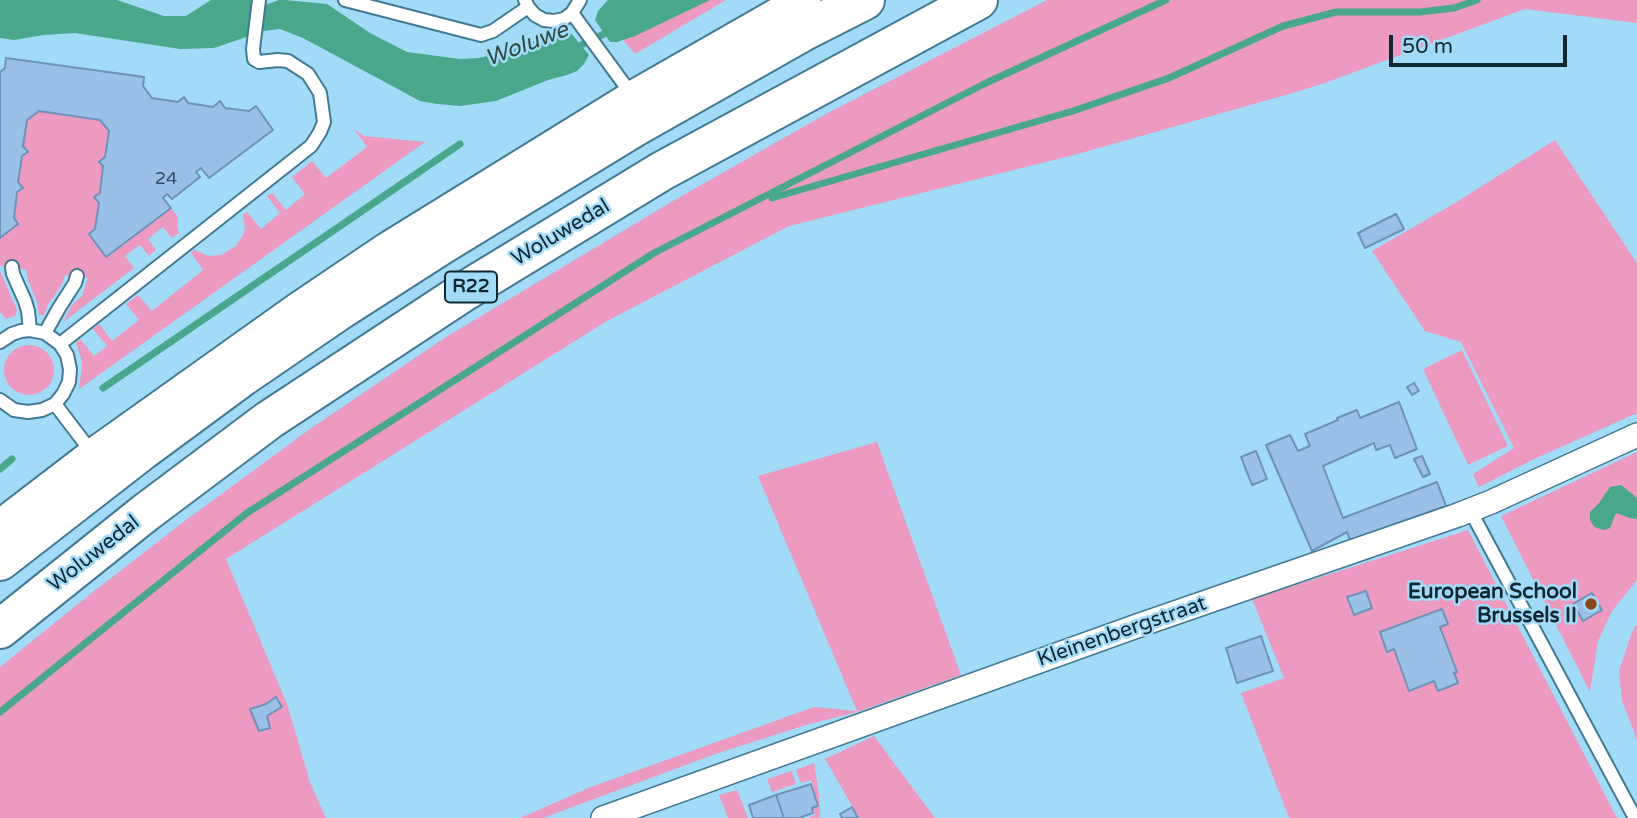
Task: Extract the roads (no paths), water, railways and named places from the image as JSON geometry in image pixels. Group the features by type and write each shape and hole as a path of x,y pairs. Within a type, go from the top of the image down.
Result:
{"highway":[{"name":"R22","path":"0,561 142,450 340,310 634,128 806,30 866,0"},
{"name":"Woluwedal","path":"0,629 145,513 269,420 465,292 662,171 978,0"}],"main road":[{"path":"0,527 93,455 388,249 634,97 804,0"}],"street":[{"name":"Kleinenbergstraat","path":"603,818 1137,626 1470,510 1637,435"}],"lane":[{"path":"345,0 481,36 493,31 526,4 535,15 554,21 564,19 572,13 580,0"},
{"path":"60,344 311,146 316,139 324,122 320,93 308,74 288,61 259,62 254,58 258,2"},
{"path":"572,13 634,97"},
{"path":"12,267 28,311 30,330"},
{"path":"45,333 73,288 76,276"},
{"path":"0,400 14,410 42,410 55,404 63,394 69,382 70,369 67,355 60,344 45,333 30,330 1,337"},
{"path":"55,404 93,455"},
{"path":"1470,510 1635,818"}],"water":[{"path":"0,0 117,0 164,16 186,16 211,0 250,0 268,4 285,0 327,4 370,33 407,52 460,59 479,58 521,47 563,31 570,32 589,55 577,71 496,101 460,106 437,104 420,101 303,38 280,29 264,31 214,48 180,49 75,33 14,40 0,38"},
{"path":"608,0 710,0 635,36 610,42 595,20 598,11"},
{"path":"1621,485 1637,498 1637,519 1616,513 1610,528 1604,530 1594,527 1590,512 1610,487"}],"waterway":[{"path":"0,712 247,513 654,253 986,83 1166,0"},
{"path":"772,198 1073,111 1169,78 1283,26 1336,12 1420,12 1454,8 1477,0"},
{"name":"Woluwe","path":"573,49 612,30"},
{"path":"103,388 460,144"},
{"path":"0,469 12,459"}],"place":[{"name":"European School Brussels II","path":"1591,604"}]}
